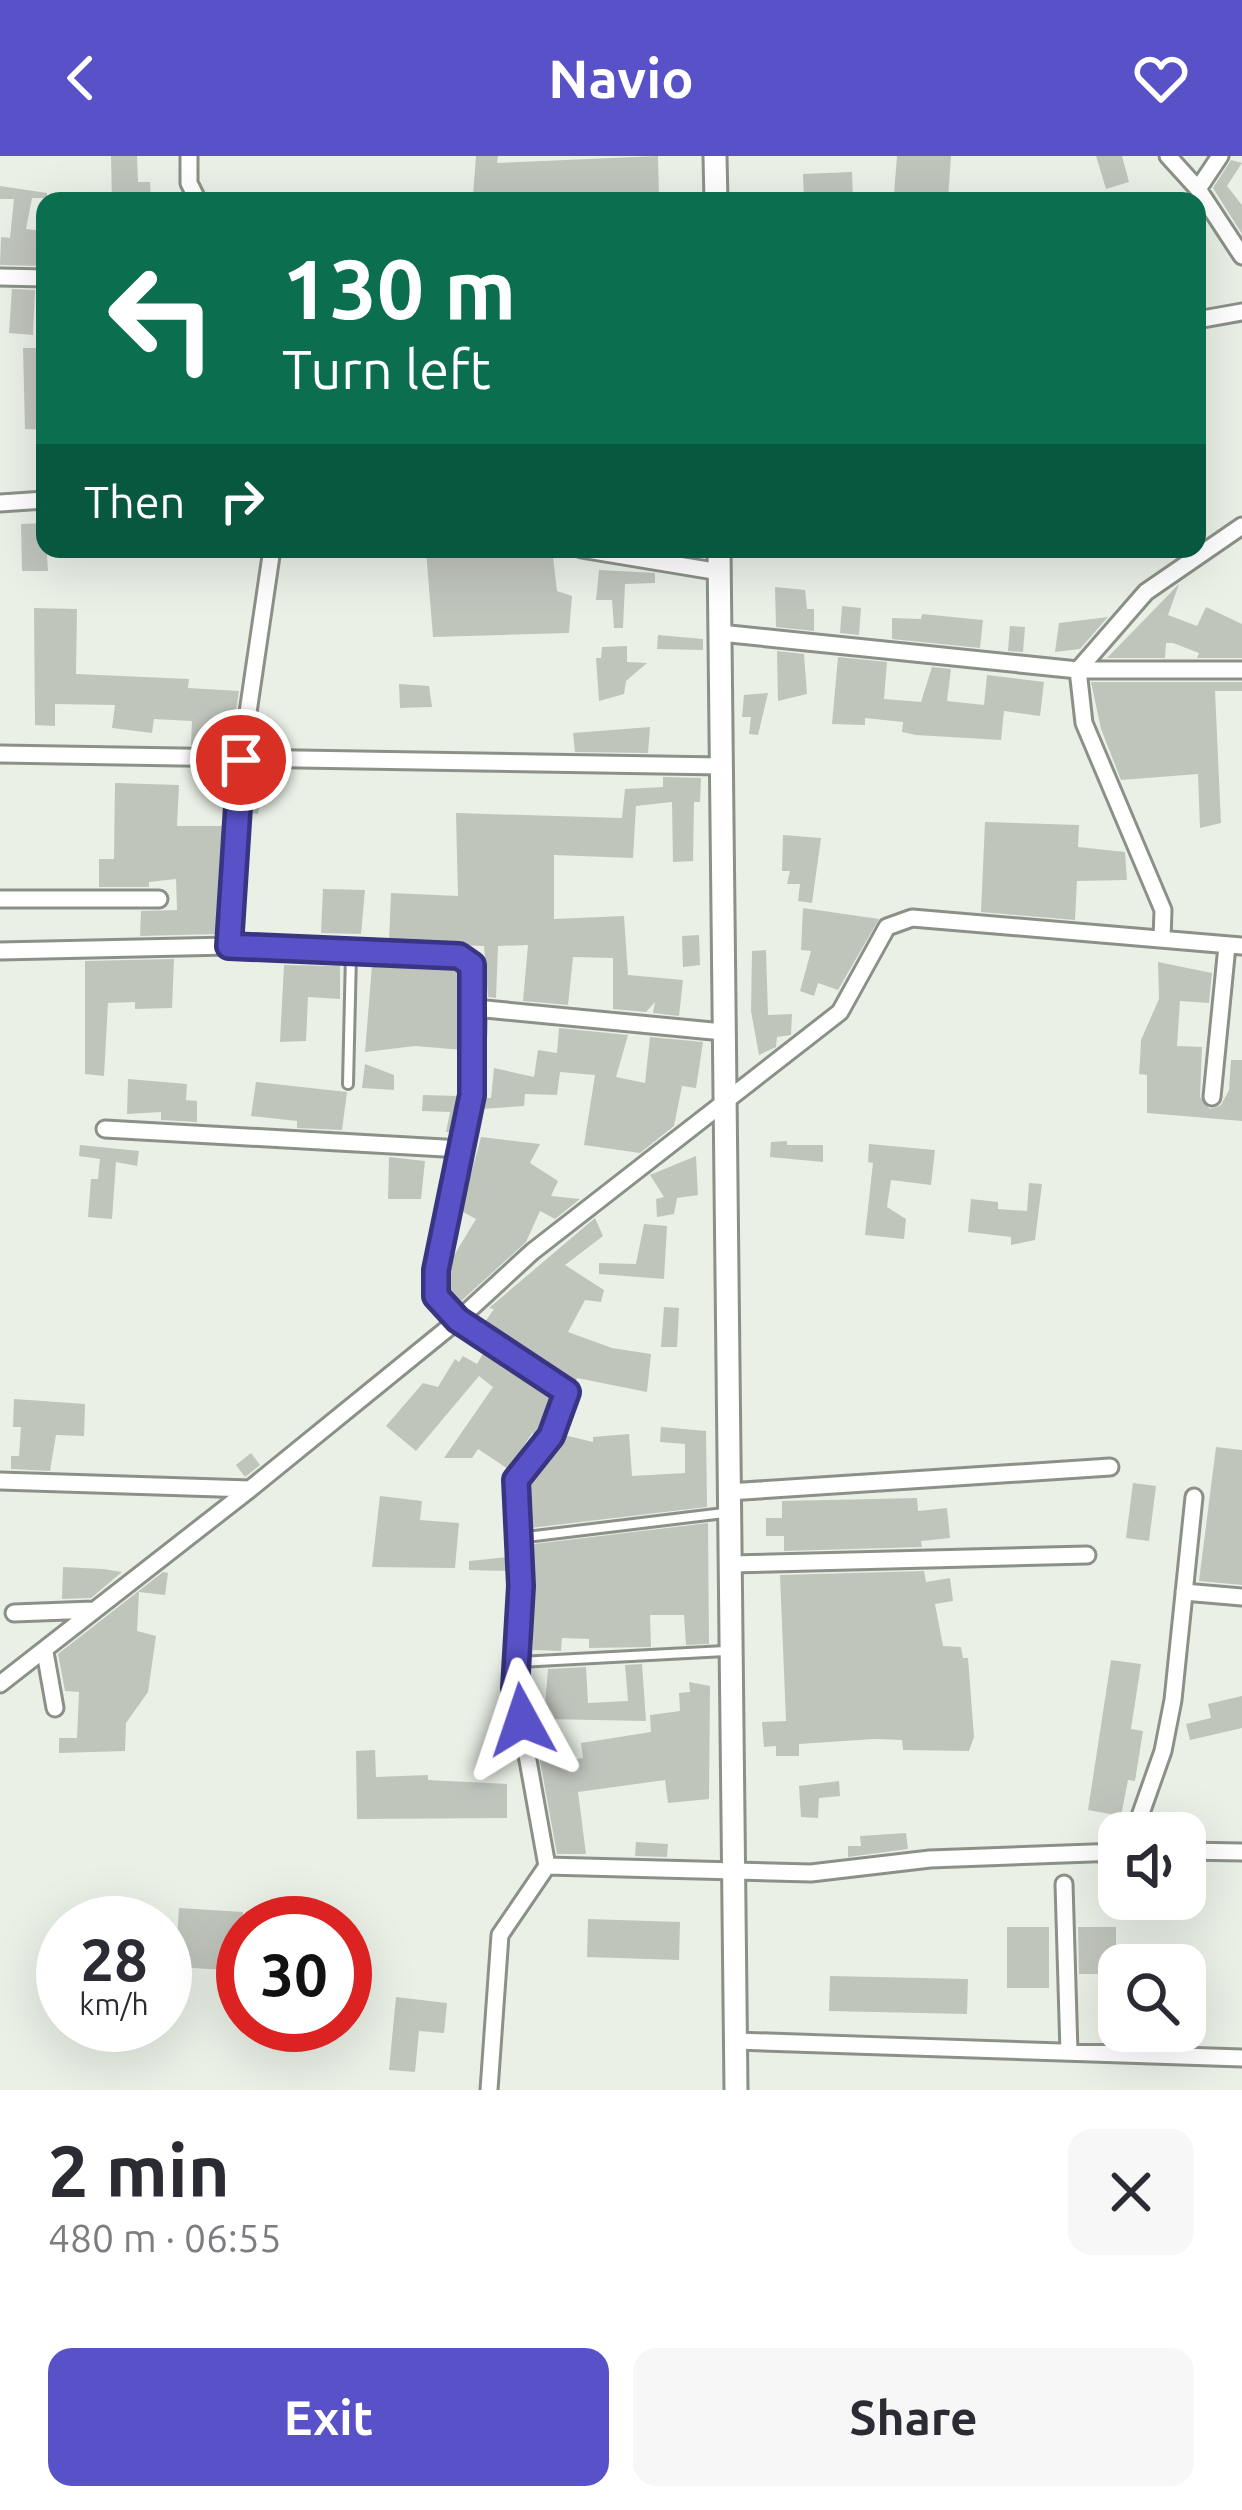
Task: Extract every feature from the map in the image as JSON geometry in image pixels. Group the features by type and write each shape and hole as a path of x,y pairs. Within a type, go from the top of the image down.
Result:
{"main road":[{"path":"715,156 716,192"},
{"path":"719,558 736,2090"}],"street":[{"path":"189,156 194,192"},
{"path":"1168,156 1201,192"},
{"path":"1198,188 1220,156"},
{"path":"1206,200 1242,256"},
{"path":"0,277 36,278"},
{"path":"1206,318 1242,312"},
{"path":"0,503 36,501"},
{"path":"1206,551 1242,526"},
{"path":"229,946 241,760 271,558"},
{"path":"635,558 720,572"},
{"path":"1162,939 1163,910 1084,723 1078,670 1146,592 1195,558"},
{"path":"720,633 1078,670 1242,670"},
{"path":"0,754 721,766"},
{"path":"0,899 159,899"},
{"path":"0,1684 250,1489 458,1320 532,1252 841,1012 887,927 912,918 1235,946 1212,1097"},
{"path":"0,951 229,946 468,958 475,1009 472,1095 436,1270 436,1296 458,1320 567,1392 551,1436 516,1480 521,1586 515,1688 548,1866 500,1935 488,2090"},
{"path":"475,1009 723,1032"},
{"path":"105,1129 462,1149"},
{"path":"729,1502 1110,1467"},
{"path":"0,1481 250,1489"},
{"path":"1142,1812 1163,1751 1194,1497"},
{"path":"730,1564 1087,1555"},
{"path":"1184,1592 1242,1597"},
{"path":"14,1612 93,1610"},
{"path":"45,1652 55,1708"},
{"path":"1206,1851 1242,1852"},
{"path":"548,1866 811,1873 930,1858 1098,1853"},
{"path":"1064,1884 1069,2052"},
{"path":"736,2041 1242,2058"}],"lane":[{"path":"348,1084 351,951"},
{"path":"517,1538 729,1502"},
{"path":"517,1662 731,1651"}],"building":[{"path":"111,156 137,156 138,182 150,182 151,192 112,192"},
{"path":"476,156 498,156 497,163 658,156 659,192 473,192"},
{"path":"897,156 951,156 948,192 894,192"},
{"path":"1096,156 1122,156 1129,182 1106,189"},
{"path":"1231,160 1242,163 1227,186 1242,205 1242,234 1213,188"},
{"path":"852,172 853,192 804,192 803,174"},
{"path":"0,186 40,192 32,198 26,229 36,230 36,266 0,265 1,237 10,238 14,199 0,199"},
{"path":"12,289 35,290 33,335 9,333"},
{"path":"23,348 36,348 36,430 25,429"},
{"path":"36,523 36,558 47,558 48,571 22,571 21,524"},
{"path":"427,558 553,558 557,591 572,596 569,633 433,637"},
{"path":"599,570 655,573 655,583 625,584 623,628 614,628 612,600 596,600"},
{"path":"1179,584 1168,615 1197,626 1206,607 1242,624 1242,658 1197,658 1199,653 1166,643 1165,658 1107,658"},
{"path":"775,587 805,590 807,609 814,609 814,631 776,627"},
{"path":"842,606 861,608 859,635 840,633"},
{"path":"34,608 77,609 76,674 189,679 188,688 239,691 231,744 191,745 192,721 154,719 152,733 112,728 115,705 55,704 55,726 35,725"},
{"path":"922,614 983,620 980,648 892,639 892,618 921,619"},
{"path":"1108,617 1080,649 1055,652 1059,623"},
{"path":"1010,626 1025,627 1023,652 1008,651"},
{"path":"658,635 703,639 703,650 657,649"},
{"path":"627,646 627,662 647,663 626,681 624,694 599,701 596,658 601,658 602,647"},
{"path":"777,651 804,654 807,694 778,701"},
{"path":"838,657 887,662 884,699 921,702 932,667 951,669 947,701 984,705 987,675 1044,682 1040,716 1004,711 1001,740 916,735 902,732 903,722 865,718 865,725 832,724"},
{"path":"1091,682 1242,682 1242,691 1215,691 1221,823 1200,828 1198,774 1121,780 1101,729"},
{"path":"399,684 429,686 432,707 400,708"},
{"path":"768,693 758,735 749,734 751,717 742,717 744,695"},
{"path":"650,727 648,753 575,752 573,733"},
{"path":"252,777 263,780 258,814 250,813"},
{"path":"663,777 701,778 700,802 694,802 693,861 673,862 672,802 636,806 633,858 554,855 554,919 624,916 628,975 683,980 679,1016 653,1013 655,1002 646,1012 613,1009 613,958 573,957 568,1005 523,1001 528,945 498,946 496,998 488,997 484,946 389,942 391,893 458,896 456,813 622,818 625,789 663,787"},
{"path":"115,783 179,785 177,826 225,826 218,934 140,936 141,911 177,910 176,879 149,882 149,887 99,887 99,859 114,859"},
{"path":"985,822 1079,825 1078,847 1125,852 1127,880 1077,881 1075,920 981,912"},
{"path":"783,835 821,838 812,903 798,901 800,884 787,884 790,871 782,871"},
{"path":"323,889 365,890 361,934 321,933"},
{"path":"803,908 879,919 838,990 818,983 814,996 800,991 811,951 801,950"},
{"path":"699,935 700,965 683,967 682,936"},
{"path":"766,950 768,1015 792,1014 791,1035 777,1037 776,1047 759,1055 751,1011 752,951"},
{"path":"174,959 172,1008 135,1009 135,1002 108,1003 104,1076 85,1074 85,961"},
{"path":"1158,962 1212,973 1209,1003 1180,1001 1177,1046 1202,1047 1200,1097 1210,1109 1221,1105 1229,1090 1231,1060 1242,1060 1242,1121 1147,1113 1147,1075 1139,1074 1141,1040 1159,999"},
{"path":"284,965 340,966 340,999 308,997 306,1041 280,1042"},
{"path":"372,965 459,970 463,1050 415,1046 365,1052"},
{"path":"559,1028 628,1035 616,1077 645,1083 650,1037 703,1042 696,1088 682,1086 674,1126 640,1153 584,1145 595,1075 560,1072 557,1095 525,1094 524,1106 481,1109 482,1098 491,1098 494,1068 534,1077 538,1050 557,1053"},
{"path":"365,1064 394,1075 394,1090 362,1088"},
{"path":"128,1079 187,1084 186,1100 197,1101 197,1122 161,1120 161,1112 127,1114"},
{"path":"256,1082 347,1092 342,1130 297,1128 297,1121 251,1116"},
{"path":"423,1095 458,1096 452,1132 446,1132 450,1112 422,1111"},
{"path":"481,1137 540,1144 530,1163 558,1181 551,1196 580,1199 555,1219 540,1211 526,1242 459,1303 448,1291 450,1262 476,1219 461,1211"},
{"path":"787,1141 787,1145 823,1145 823,1162 770,1157 771,1142"},
{"path":"869,1144 935,1150 931,1185 891,1180 887,1207 906,1219 904,1239 865,1235 873,1163 868,1162"},
{"path":"80,1145 139,1151 137,1166 116,1162 112,1219 88,1217 91,1179 98,1179 100,1159 79,1156"},
{"path":"696,1156 698,1195 677,1198 674,1214 657,1217 656,1199 664,1197 650,1175"},
{"path":"389,1157 425,1161 421,1199 388,1199"},
{"path":"1029,1183 1042,1184 1035,1240 1011,1245 1011,1237 968,1232 971,1199 998,1202 998,1209 1027,1211"},
{"path":"595,1218 603,1236 565,1265 604,1290 601,1302 585,1300 568,1332 612,1348 651,1354 647,1392 577,1378 575,1384 485,1322 494,1309 489,1308"},
{"path":"644,1224 667,1226 664,1279 599,1274 599,1263 636,1264"},
{"path":"664,1307 679,1308 677,1347 661,1347"},
{"path":"484,1352 552,1397 540,1430 533,1440 533,1432 508,1469 478,1449 472,1458 444,1458 493,1387 479,1376 416,1451 386,1426 423,1383 438,1387 455,1359 459,1362 463,1356 477,1364"},
{"path":"14,1399 85,1404 84,1436 56,1435 50,1471 11,1469 11,1456 19,1456 21,1427 13,1427"},
{"path":"661,1427 706,1431 707,1507 530,1528 530,1481 564,1435 593,1442 593,1437 629,1434 632,1476 685,1473 685,1444 660,1442"},
{"path":"1216,1447 1242,1450 1242,1585 1199,1581"},
{"path":"251,1453 260,1465 245,1477 236,1465"},
{"path":"1133,1483 1156,1486 1149,1541 1126,1538"},
{"path":"380,1496 422,1501 420,1520 459,1523 455,1568 372,1567"},
{"path":"917,1498 918,1511 947,1508 950,1538 921,1541 922,1547 784,1551 784,1536 766,1536 766,1518 782,1518 782,1501"},
{"path":"708,1523 709,1644 686,1645 684,1615 650,1615 651,1647 589,1648 589,1639 562,1638 561,1651 533,1650 534,1544"},
{"path":"508,1557 508,1571 469,1570 469,1561"},
{"path":"63,1567 122,1572 91,1598 62,1599"},
{"path":"924,1571 926,1582 950,1578 953,1601 935,1604 943,1646 961,1647 963,1658 968,1658 974,1737 969,1751 903,1750 902,1740 874,1739 799,1744 799,1756 776,1756 776,1746 764,1747 762,1722 786,1721 780,1575"},
{"path":"163,1572 168,1573 165,1595 139,1592 137,1631 156,1636 148,1692 126,1723 125,1751 59,1753 59,1738 77,1738 79,1692 65,1691 58,1654"},
{"path":"1111,1660 1141,1664 1131,1729 1143,1731 1135,1781 1128,1780 1122,1812 1088,1810"},
{"path":"642,1664 646,1721 544,1719 548,1669 586,1667 588,1703 628,1701 625,1665"},
{"path":"689,1682 710,1686 709,1799 668,1803 665,1780 578,1792 586,1854 557,1854 538,1750 552,1747 554,1763 583,1758 581,1743 651,1732 650,1715 680,1711 679,1693 690,1692"},
{"path":"1242,1696 1242,1728 1190,1740 1186,1724 1211,1718 1208,1704"},
{"path":"375,1750 376,1777 428,1775 428,1780 507,1784 507,1818 357,1819 356,1751"},
{"path":"839,1781 840,1796 819,1798 818,1818 801,1817 799,1786"},
{"path":"906,1833 908,1849 848,1857 848,1846 861,1846 860,1836"},
{"path":"636,1842 668,1844 667,1857 635,1856"},
{"path":"192,1909 216,1910 216,1969 192,1968"},
{"path":"588,1919 680,1922 679,1960 587,1957"},
{"path":"1007,1927 1049,1927 1049,1988 1007,1988"},
{"path":"1078,1927 1116,1927 1116,1944 1098,1944 1098,1974 1079,1974"},
{"path":"830,1976 968,1979 967,2014 829,2011"},
{"path":"396,1997 447,2003 444,2033 419,2031 415,2072 389,2070"}],"route":[{"path":"241,760 229,946 459,956 472,965 472,1095 436,1270 436,1296 458,1320 567,1392 551,1436 516,1480 521,1586 515,1688 522,1720"}]}
